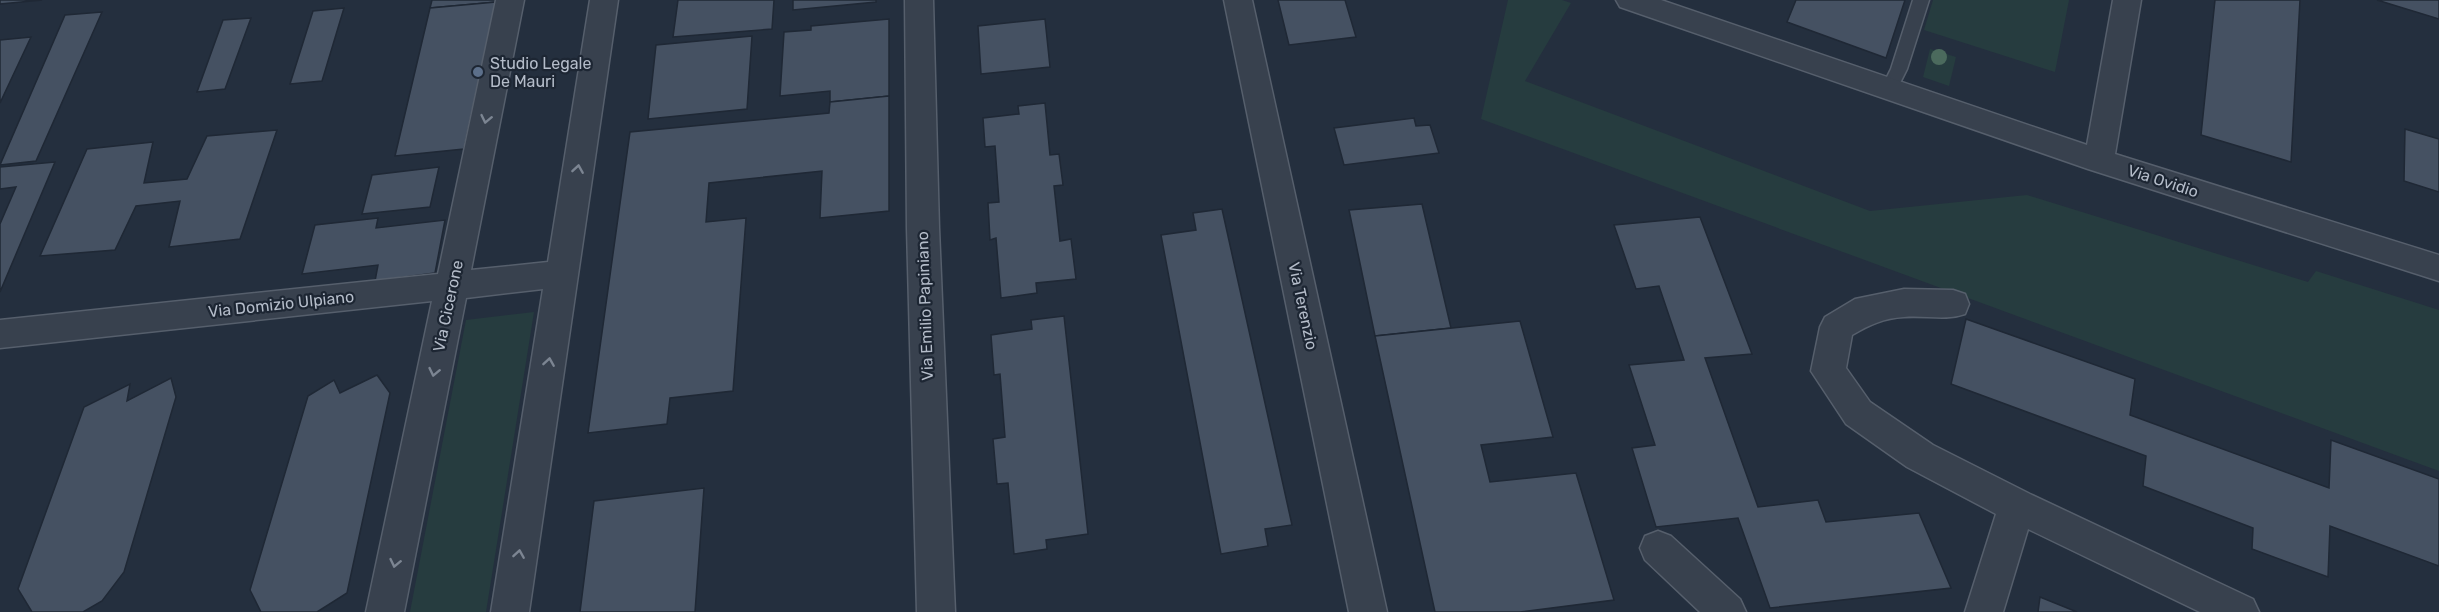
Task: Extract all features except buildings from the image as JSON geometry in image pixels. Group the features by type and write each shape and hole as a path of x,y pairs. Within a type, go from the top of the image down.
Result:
{"street":[{"name":"Via Cicerone","path":"385,612 510,0"},
{"path":"510,612 604,0"},
{"name":"Via Emilio Papiniano","path":"919,0 922,228 936,612"},
{"name":"Via Terenzio","path":"1238,0 1368,612"},
{"name":"Via Ovidio","path":"1630,0 2099,161 2439,268"},
{"path":"2099,161 2127,0"},
{"name":"Via Domizio Ulpiano","path":"0,334 562,274"},
{"path":"1953,304 1904,303 1867,309 1837,327 1828,371 1858,412 1920,456 2228,609"},
{"path":"1984,612 2017,506"},
{"path":"1658,548 1728,612"}],"lane":[{"path":"1889,89 1899,69 1921,0"}],"green space":[{"path":"1508,0 1562,0 1571,3 1525,81 1870,211 2027,195 2308,282 2316,271 2439,310 2439,471 1481,119"},
{"path":"1933,0 2069,0 2055,72 1924,30"},
{"path":"1930,49 1956,57 1949,86 1923,77"},
{"path":"534,312 486,612 410,612 466,320"}],"place":[{"name":"Studio Legale De Mauri","path":"478,72"}]}
